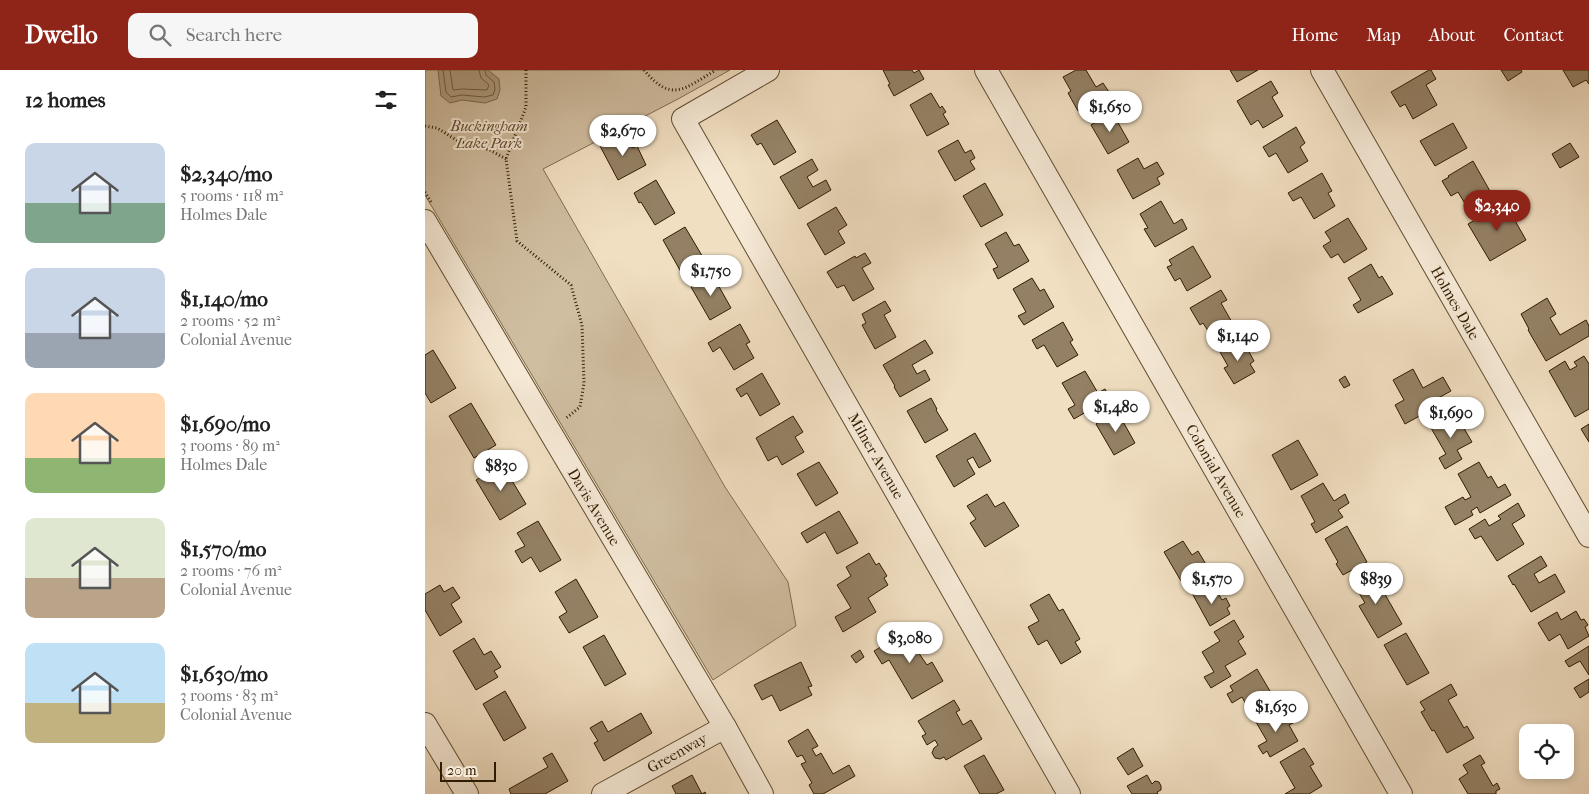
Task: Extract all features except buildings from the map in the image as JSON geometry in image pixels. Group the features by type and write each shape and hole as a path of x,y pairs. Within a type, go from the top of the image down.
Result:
{"street":[{"name":"Milner Avenue","path":"768,70 683,119 1069,794"},
{"name":"Colonial Avenue","path":"986,70 1401,794"},
{"name":"Holmes Dale","path":"1322,70 1589,536"},
{"name":"Davis Avenue","path":"425,221 725,727 762,794"},
{"path":"425,724 467,794"},
{"name":"Greenway","path":"603,794 725,727"}],"path":[{"path":"526,70 526,107 506,159 517,241 571,285 583,325 584,382 580,408 550,432"},
{"path":"644,70 651,79 666,90 677,91 716,70"},
{"path":"425,126 437,128 458,141 490,150 506,159"}],"green space":[{"name":"Buckingham Lake Park","path":"425,70 730,70 543,169 725,487 788,582 796,626 713,680 425,195"}],"water":[{"path":"438,70 488,70 499,79 500,90 497,99 485,103 462,100 450,103 441,96"}]}
